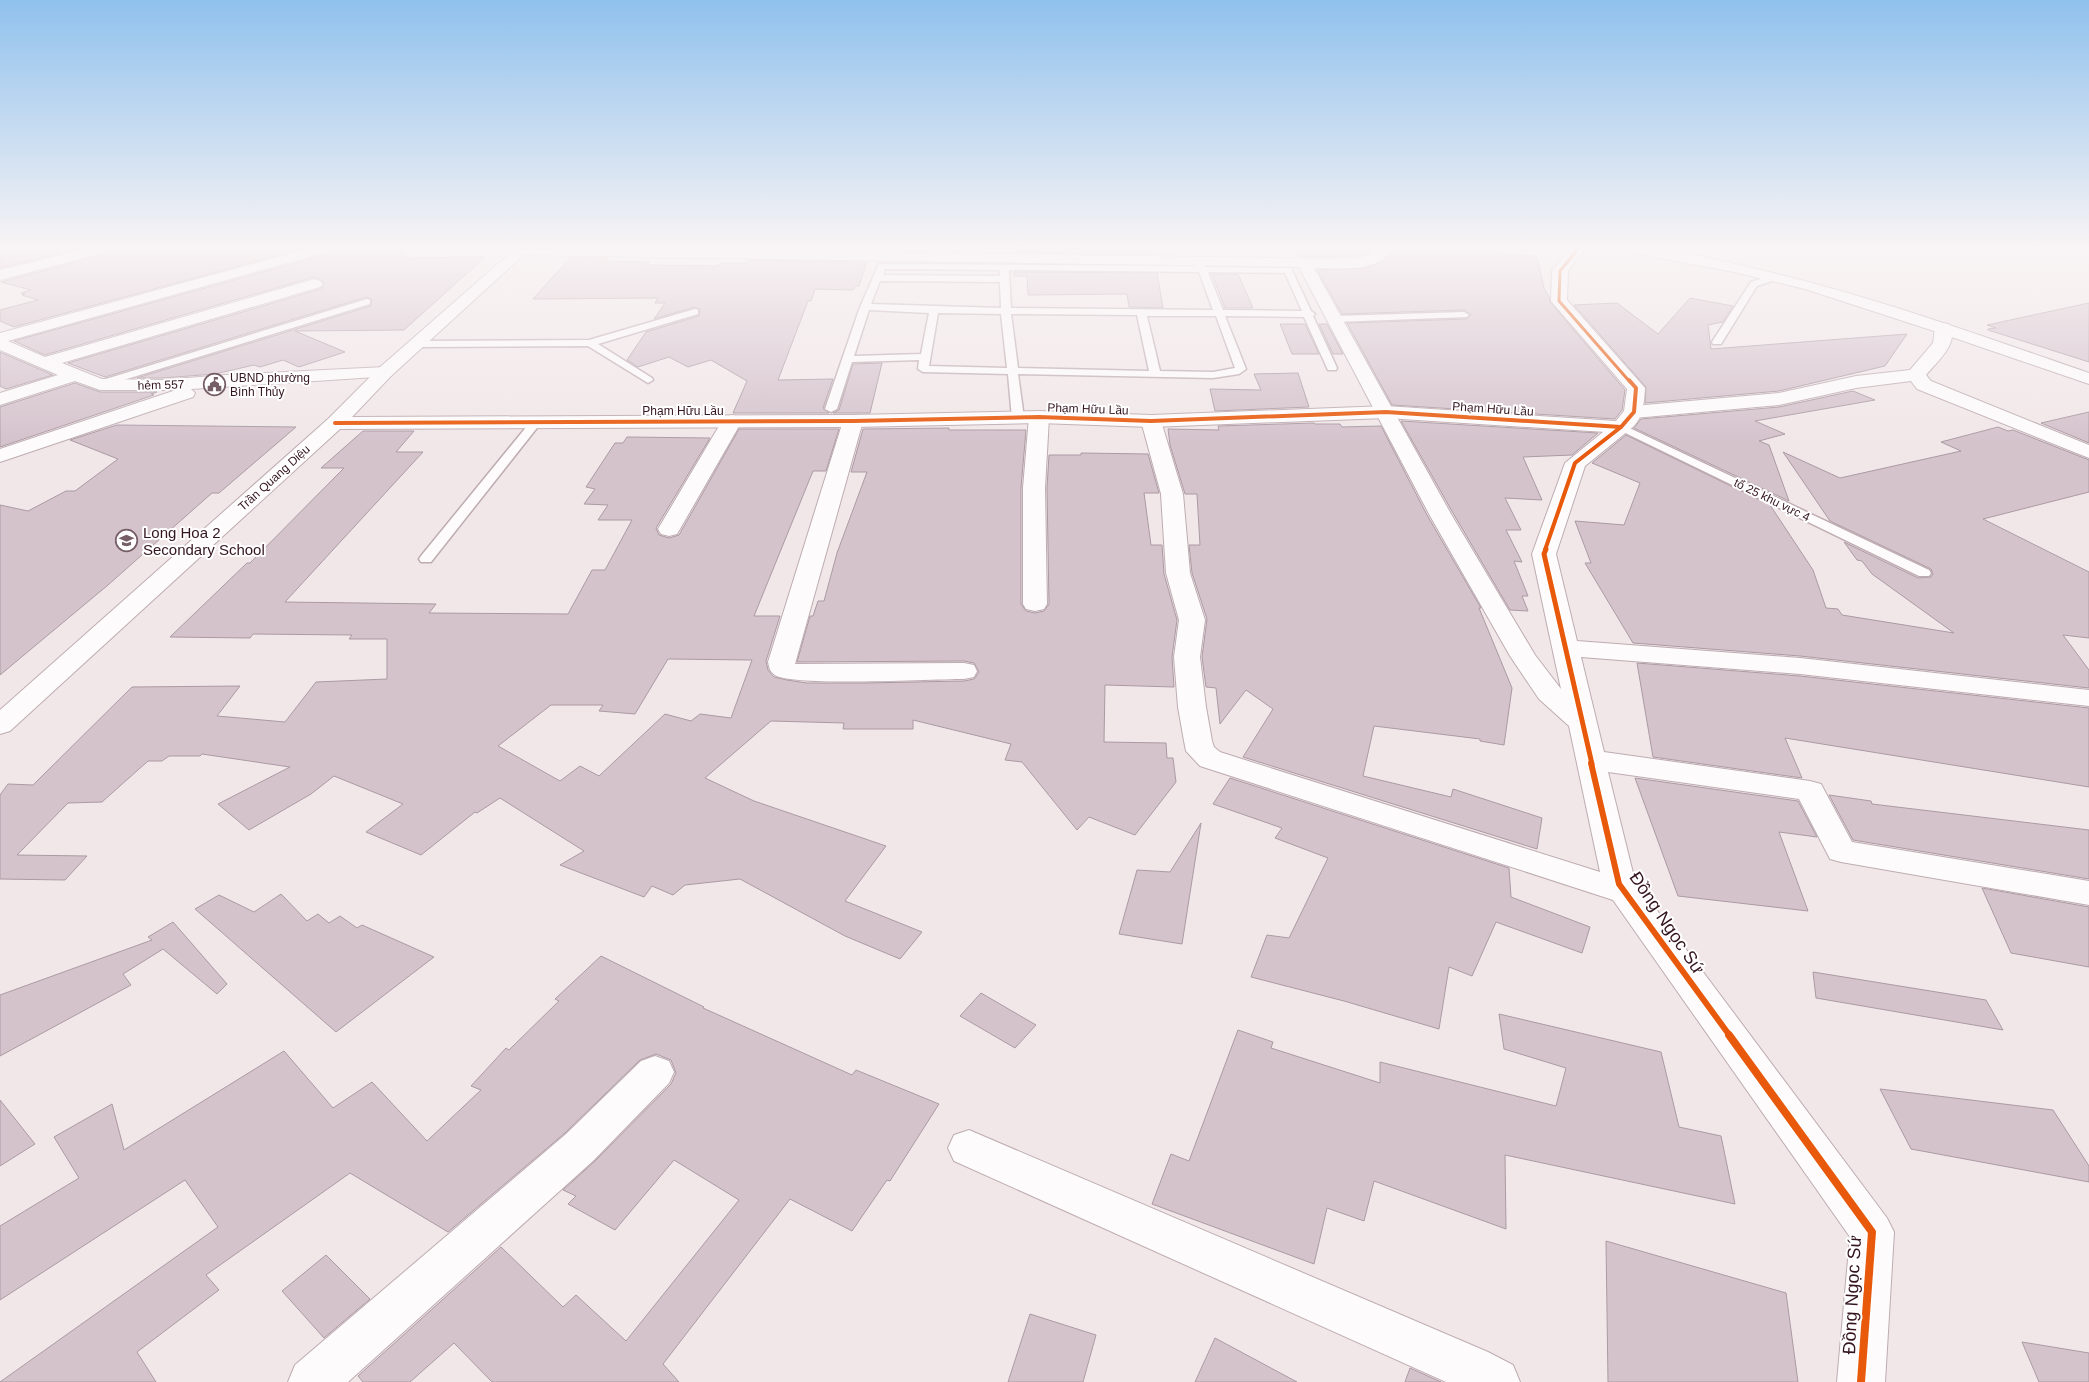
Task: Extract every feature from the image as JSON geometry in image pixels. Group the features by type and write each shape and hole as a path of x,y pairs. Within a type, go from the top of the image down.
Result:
{"street":[{"path":"0,338 89,313"},
{"path":"44,363 214,313"},
{"name":"Trần Quang Diệu","path":"0,725 335,423 385,372 450,313"},
{"path":"1332,313 1440,514 1523,656 1549,693 1583,724"},
{"path":"1570,313 1636,388 1628,420"},
{"path":"1898,313 2089,379"},
{"path":"1943,328 1942,344 1916,374 1924,385 2089,452"},
{"name":"hẻm 557","path":"0,344 44,363 108,385 162,386 225,380 385,372"},
{"name":"Phạm Hữu Lầu","path":"335,423 853,421 1028,418 1151,421 1386,412 1628,420 1779,399 1856,382 1916,374"},
{"path":"0,399 76,375"},
{"path":"0,456 225,380"},
{"path":"1028,418 1034,488 1035,604"},
{"name":"Đồng Ngọc Sứ","path":"1628,420 1575,463 1544,554 1619,884 1872,1232 1860,1382"},
{"path":"669,529 732,421"},
{"path":"853,421 781,662 783,669 790,672 807,673 964,670"},
{"path":"1151,421 1172,494 1178,573 1192,620 1187,657 1192,707 1201,751 1210,759 1234,767 1625,892"},
{"path":"1565,648 1800,666 2089,698"},
{"path":"1591,760 1810,791 1841,851 2089,893"},
{"path":"312,1382 580,1147 655,1072"},
{"path":"970,1148 1470,1368 1496,1382"}],"lane":[{"path":"108,385 331,313"},
{"path":"416,344 590,343 690,313"},
{"path":"831,409 863,313"},
{"path":"933,313 923,369 1155,374 1224,374 1238,372 1241,369 1240,365 1219,313"},
{"path":"1006,313 1014,372 1028,418"},
{"path":"1141,313 1155,374"},
{"path":"1264,313 1310,314 1332,368"},
{"path":"1717,342 1735,313"},
{"path":"1335,319 1464,315"},
{"path":"590,343 648,380"},
{"path":"848,359 925,357"},
{"name":"tổ 25 khu vực 4","path":"1628,420 1924,573"},
{"path":"426,559 536,422"}],"building":[{"path":"0,313 64,313 14,327 0,321"},
{"path":"113,313 188,313 45,355 14,341"},
{"path":"237,313 312,313 105,377 68,363"},
{"path":"347,313 422,313 404,330 295,331 345,352 299,367 283,360 260,367 254,365 215,374 137,378"},
{"path":"658,313 672,313 654,319"},
{"path":"699,313 803,313 778,380 833,379 823,408 829,413 733,413 747,381 711,360 688,367 669,357 638,367 627,360 646,332 699,316"},
{"path":"1469,313 1560,313 1625,390 1622,410 1615,419 1392,405 1347,323 1467,319 1471,315"},
{"path":"1581,313 1631,313 1658,334 1676,313 1728,313 1723,322 1708,325 1711,349 1907,334 1885,366 1779,391 1645,403 1646,387"},
{"path":"2040,313 2089,313 2089,362 1988,330 1996,328 1987,325"},
{"path":"1280,324 1305,324 1319,354 1292,354"},
{"path":"1319,324 1327,324 1343,354 1333,354"},
{"path":"0,352 53,375 6,389 0,386"},
{"path":"882,363 870,413 833,413 839,410 853,364"},
{"path":"1298,373 1309,407 1215,411 1210,389 1261,390 1254,374"},
{"path":"75,383 100,392 157,392 151,394 154,395 0,447 0,407"},
{"path":"1853,391 1875,400 1755,421 1785,434 1759,441 1769,445 1789,501 1634,428 1641,419 1779,407"},
{"path":"2089,412 2089,443 2041,423"},
{"path":"1401,421 1598,433 1572,455 1523,457 1542,500 1505,498 1521,530 1506,530 1522,562 1514,561 1528,596 1522,596 1528,611 1510,610"},
{"path":"1340,424 1342,427 1381,426 1427,515 1481,608 1479,608 1512,688 1504,745 1480,741 1480,739 1374,726 1363,776 1451,797 1453,789 1542,818 1537,849 1243,757 1273,709 1246,690 1220,724 1216,688 1206,687 1202,657 1207,619 1192,573 1189,545 1200,545 1197,494 1185,494 1170,445 1168,429 1219,430 1218,426"},
{"path":"117,425 296,427 219,493 212,493 108,585 0,675 0,505 28,511 66,491 75,491 118,459 70,440"},
{"path":"1998,427 2008,431 2013,430 2089,460 2089,492 1983,519 2089,572 2089,638 2063,635 2089,670 2089,688 1800,656 1633,643 1585,563 1591,563 1575,521 1624,525 1640,483 1592,463 1626,435 1770,505 1813,570 1826,608 1838,609 1842,615 1954,633 1872,574 1862,561 1857,560 1844,542 1918,578 1931,577 1933,574 1931,569 1830,521 1783,452 1840,478 1961,451 1941,442"},
{"path":"949,428 949,430 1026,430 1021,488 1021,604 1026,611 1035,613 1044,611 1049,604 1047,488 1049,455 1081,455 1081,453 1148,454 1159,493 1144,493 1151,545 1162,545 1164,574 1177,620 1172,657 1174,687 1105,685 1104,742 1166,743 1167,758 1173,758 1176,782 1135,835 1089,817 1077,830 1022,762 1005,760 1011,744 913,720 913,729 843,729 844,723 771,721 705,778 754,801 886,846 845,901 922,932 900,959 845,936 740,879 685,885 673,895 652,886 644,897 560,865 584,851 500,798 477,813 475,812 421,855 366,832 403,804 334,776 311,794 249,830 218,804 290,767 202,754 200,756 169,756 162,761 148,761 102,802 68,803 17,855 87,856 65,880 0,879 0,795 8,784 33,785 132,687 240,686 217,716 285,722 316,682 387,679 387,639 349,639 352,635 253,634 250,638 170,637 247,563 250,563 344,468 321,468 363,431 414,431 396,452 423,452 285,602 436,604 429,613 568,614 592,570 605,570 632,520 598,520 608,505 584,504 595,489 586,487 615,443 623,443 627,437 710,438 656,528 659,535 669,538 679,535 739,429 839,429 826,471 813,471 754,616 780,616 766,661 768,670 774,677 807,683 964,681 974,679 979,672 974,663 964,661 797,662 810,616 813,616 818,601 824,601 837,553 867,472 851,472 863,429","holes":["668,659 752,660 731,718 700,714 691,721 665,714 599,776 580,766 560,781 498,746 551,705 603,705 599,711 635,714"]},
{"path":"1637,663 1800,676 2089,708 2089,787 1785,738 1802,778 1653,757"},
{"path":"1230,778 1509,868 1511,897 1590,927 1582,953 1496,922 1472,976 1449,967 1439,1029 1344,1001 1251,977 1267,935 1289,938 1328,858 1275,838 1282,828 1213,804"},
{"path":"1635,778 1798,801 1817,837 1779,832 1808,911 1678,896"},
{"path":"1829,795 1871,801 1872,804 2089,830 2089,879 1853,840"},
{"path":"1201,823 1182,944 1119,934 1137,870 1170,872"},
{"path":"1982,888 2089,907 2089,967 2011,953"},
{"path":"281,894 307,921 318,914 329,923 340,916 357,928 362,925 434,957 336,1032 195,909 219,895 254,912"},
{"path":"173,922 227,984 217,994 163,949 123,974 131,985 0,1056 0,995 152,940 148,937"},
{"path":"601,956 703,1008 852,1075 856,1070 939,1104 890,1181 887,1180 852,1231 790,1199 663,1364 679,1382 492,1382 454,1343 410,1382 363,1382 358,1376 501,1247 563,1307 576,1295 626,1341 739,1200 674,1160 615,1230 568,1204 576,1196 563,1190 595,1161 671,1084 676,1073 671,1060 656,1054 640,1060 565,1133 448,1232 350,1173 206,1275 219,1290 137,1352 156,1382 0,1382 218,1227 185,1180 0,1300 0,1226 79,1178 54,1137 112,1104 124,1150 284,1051 333,1108 372,1082 427,1141 481,1090 471,1086 506,1048 509,1050 559,1001 555,999"},
{"path":"1813,972 1986,1000 2003,1030 1816,998"},
{"path":"981,993 1036,1025 1015,1048 960,1016"},
{"path":"1499,1014 1661,1052 1679,1127 1721,1136 1735,1204 1505,1155 1506,1229 1374,1181 1364,1221 1327,1208 1314,1264 1152,1204 1171,1154 1189,1161 1238,1030 1273,1042 1271,1048 1380,1083 1380,1062 1556,1106 1566,1068 1504,1049"},
{"path":"1880,1089 2053,1110 2089,1166 2089,1182 1911,1149"},
{"path":"0,1100 35,1144 0,1166"},
{"path":"1606,1241 1786,1293 1798,1382 1608,1382"},
{"path":"326,1255 370,1299 324,1338 282,1291"},
{"path":"1030,1314 1096,1335 1083,1382 1008,1382"},
{"path":"1215,1338 1297,1382 1195,1382"},
{"path":"2022,1342 2089,1353 2089,1382 2039,1382"},
{"path":"1410,1368 1441,1382 1405,1382"}],"cycle path":[{"path":"1570,313 1636,388 1634,412 1621,427 1575,463 1544,554 1619,884 1872,1232 1861,1382"},
{"path":"335,423 853,421 1039,417 1151,421 1386,412 1621,427"}],"place":[{"name":"UBND phường Bình Thủy","path":"214,385"},
{"name":"Long Hoa 2 Secondary School","path":"127,541"}]}
